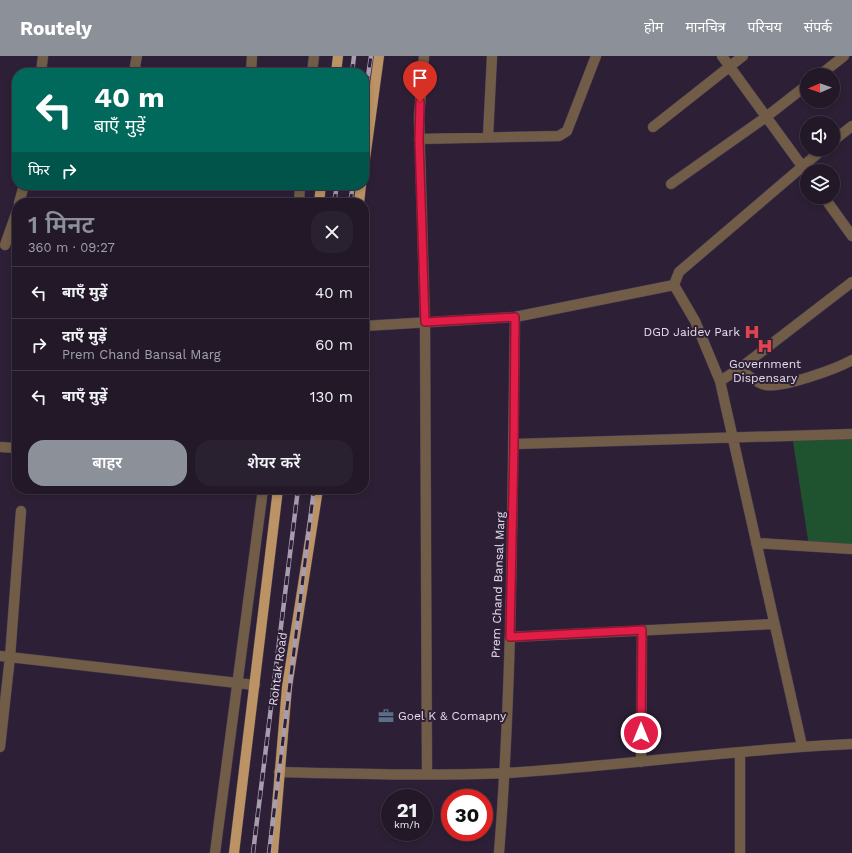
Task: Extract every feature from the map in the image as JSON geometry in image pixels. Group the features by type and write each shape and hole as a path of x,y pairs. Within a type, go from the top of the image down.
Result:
{"main road":[{"path":"337,68 338,56"},
{"path":"369,129 379,56"},
{"name":"Rohtak Road","path":"234,853 277,494"},
{"name":"Rohtak Road","path":"273,853 287,687 317,494"}],"street":[{"path":"42,68 43,56"},
{"path":"136,68 137,56"},
{"path":"251,68 252,56"},
{"path":"313,68 314,56"},
{"path":"424,56 419,117 419,139 425,322 427,774"},
{"path":"488,137 492,56"},
{"path":"419,139 488,137 554,138 563,134 567,131 596,56"},
{"path":"722,56 800,164"},
{"path":"653,127 744,56"},
{"path":"829,68 844,56"},
{"path":"671,184 766,117 800,90"},
{"path":"840,135 852,126"},
{"path":"808,164 816,156"},
{"path":"674,285 679,272 800,172"},
{"path":"829,204 852,236"},
{"path":"5,245 12,225"},
{"path":"720,381 739,369 852,282"},
{"path":"369,326 515,317 674,285"},
{"path":"674,285 695,321 720,381 802,746"},
{"name":"Prem Chand Bansal Marg","path":"499,853 506,772 514,444 515,317"},
{"path":"739,369 764,385 776,385 838,368 852,360"},
{"path":"514,444 852,434"},
{"path":"0,447 12,448"},
{"path":"216,853 236,684 262,494"},
{"path":"0,747 5,656 21,511"},
{"path":"756,543 852,549"},
{"path":"510,637 774,624"},
{"path":"641,762 642,630"},
{"path":"5,656 255,685"},
{"path":"279,772 427,774 506,772 641,762 802,746 852,744"},
{"path":"740,753 740,853"}],"green space":[{"path":"852,434 852,549 809,546 792,435"}],"railway":[{"path":"353,68 354,56"},
{"path":"369,69 371,56"},
{"path":"335,198 336,190"},
{"path":"351,198 352,190"},
{"path":"253,853 297,494"},
{"path":"269,853 313,494"}],"place":[{"name":"DGD Jaidev Park","path":"752,332"},
{"name":"Government Dispensary","path":"765,346"},
{"name":"Goel K & Comapny","path":"386,716"}],"route":[{"path":"420,102 419,139 425,322 515,317 510,637 642,630 641,733"}]}
